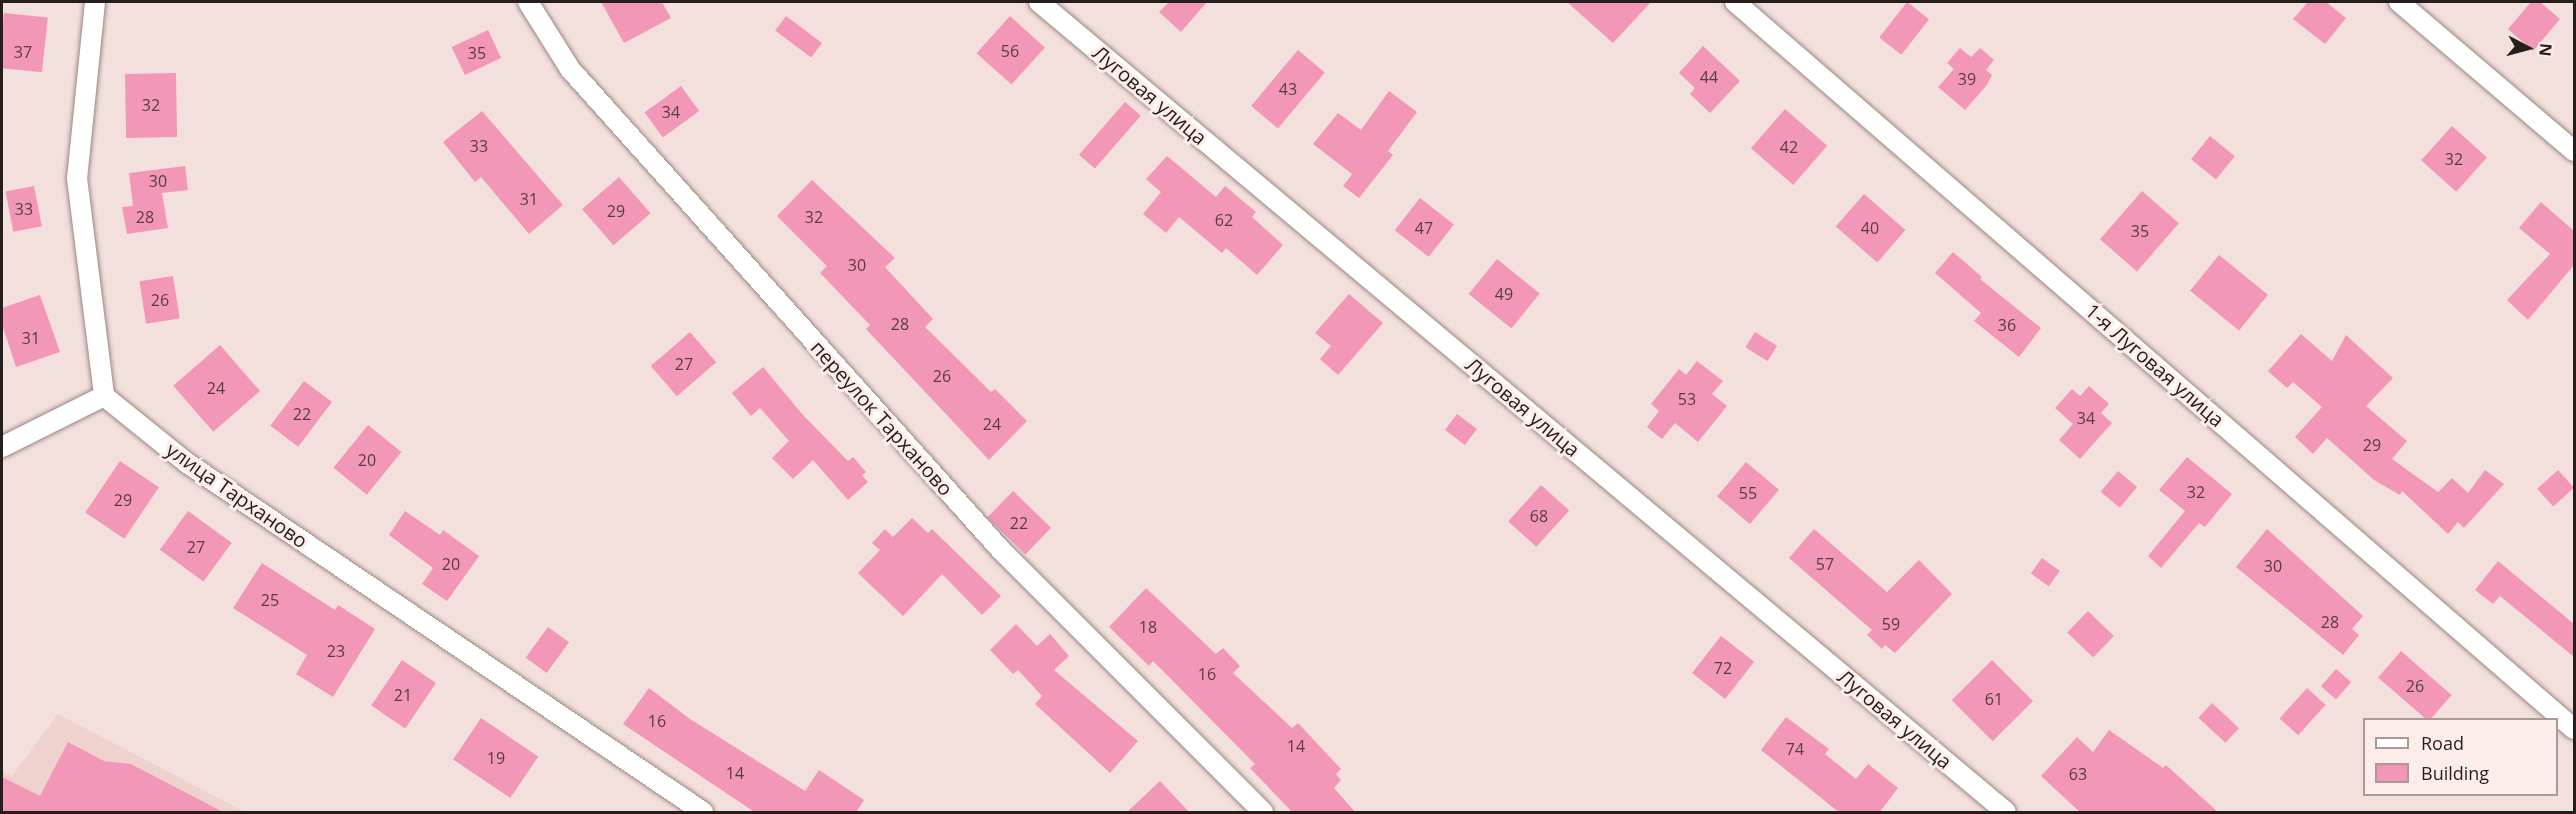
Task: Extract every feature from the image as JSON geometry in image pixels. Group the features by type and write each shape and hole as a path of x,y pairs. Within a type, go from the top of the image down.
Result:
{"street":[{"path":"2,447 104,396 78,178 95,2"},
{"name":"переулок Тарханово","path":"528,2 570,69 968,513 1263,813"},
{"name":"Луговая улица","path":"1039,2 2006,813"},
{"name":"1-я Луговая улица","path":"1735,2 2574,729"},
{"path":"2399,2 2574,152"},
{"name":"улица Тарханово","path":"104,396 187,463 703,813"}],"shaded area":[{"path":"58,714 245,812 2,812 2,771 12,776"}],"building":[{"path":"601,2 662,2 671,18 624,43"},
{"path":"1169,2 1207,2 1181,32 1159,12"},
{"path":"1567,2 1651,2 1613,43"},
{"path":"1907,2 1929,19 1901,55 1879,37"},
{"path":"2308,2 2326,2 2346,18 2325,44 2293,19"},
{"path":"2531,2 2540,2 2560,19 2533,51 2508,29"},
{"path":"4,13 48,18 42,72 2,68"},
{"path":"786,16 822,43 811,57 775,30"},
{"path":"1010,16 1045,47 1011,85 977,53"},
{"path":"488,30 501,58 465,75 452,47"},
{"path":"1703,46 1740,81 1710,113 1690,94 1695,88 1679,73"},
{"path":"1960,48 1971,57 1980,48 1994,60 1986,70 1992,75 1987,85 1965,110 1938,87 1954,69 1947,63"},
{"path":"1298,50 1325,72 1278,128 1251,106"},
{"path":"176,73 177,137 126,138 125,74"},
{"path":"681,86 699,111 663,138 645,112"},
{"path":"1389,91 1417,112 1388,151 1393,155 1359,198 1343,186 1352,174 1313,144 1338,113 1361,130"},
{"path":"1125,102 1141,116 1095,169 1079,155"},
{"path":"1785,109 1827,146 1793,185 1751,148"},
{"path":"482,111 563,205 529,234 481,177 475,182 443,142"},
{"path":"2452,126 2487,157 2456,192 2421,160"},
{"path":"2210,136 2235,156 2216,179 2191,159"},
{"path":"1167,156 1216,197 1225,186 1256,212 1252,217 1283,245 1257,275 1226,248 1222,253 1179,217 1166,233 1143,214 1161,192 1146,179"},
{"path":"185,166 188,190 162,193 168,228 127,234 122,207 133,206 129,173"},
{"path":"619,177 650,213 614,245 582,209"},
{"path":"812,180 895,258 885,267 933,319 925,327 991,392 995,389 1027,421 989,460 866,329 870,325 820,273 827,266 777,216"},
{"path":"34,186 42,226 13,232 6,192"},
{"path":"2142,191 2179,223 2137,271 2100,239"},
{"path":"1864,194 1906,230 1877,263 1836,226"},
{"path":"1420,198 1454,224 1429,257 1395,230"},
{"path":"2541,202 2574,231 2574,265 2528,320 2507,300 2550,254 2519,228"},
{"path":"1953,252 1982,277 1980,279 2041,328 2019,357 1974,321 1981,313 1935,273"},
{"path":"2219,255 2268,295 2239,330 2190,291"},
{"path":"1497,259 1540,294 1511,329 1469,294"},
{"path":"173,276 180,318 146,324 139,281"},
{"path":"1349,294 1383,323 1338,375 1320,359 1331,346 1315,333"},
{"path":"40,295 60,352 16,367 2,324 2,308"},
{"path":"690,332 716,362 677,396 651,366"},
{"path":"1755,332 1777,346 1768,361 1745,347"},
{"path":"2301,334 2332,361 2346,335 2393,378 2366,406 2407,441 2392,459 2438,492 2452,478 2468,493 2485,470 2504,484 2464,528 2458,522 2448,534 2402,491 2400,495 2374,480 2327,438 2313,454 2295,437 2322,407 2293,382 2287,388 2268,371"},
{"path":"220,345 260,391 213,432 173,386"},
{"path":"1697,361 1723,381 1712,394 1727,406 1698,442 1675,423 1662,439 1647,427 1659,411 1651,404 1679,369 1686,375"},
{"path":"763,367 803,415 848,461 853,457 866,472 862,475 868,482 848,500 813,460 793,479 772,458 789,441 760,408 751,416 732,393"},
{"path":"304,381 332,402 298,447 270,426"},
{"path":"2089,386 2109,404 2101,413 2112,423 2080,459 2059,440 2073,424 2055,408 2072,389 2080,396"},
{"path":"1457,414 1477,429 1465,445 1445,430"},
{"path":"368,425 401,452 367,495 333,468"},
{"path":"2187,457 2232,494 2205,527 2199,523 2161,568 2148,556 2185,511 2159,490"},
{"path":"120,461 159,487 124,539 85,512"},
{"path":"1746,462 1779,490 1750,524 1717,496"},
{"path":"2558,470 2574,488 2553,507 2537,489"},
{"path":"2118,471 2137,487 2120,508 2101,492"},
{"path":"1541,485 1569,510 1536,547 1508,521"},
{"path":"1013,491 1051,528 1025,554 987,518"},
{"path":"188,511 232,543 203,582 160,550"},
{"path":"405,511 440,535 443,530 479,556 447,601 422,584 433,568 389,535"},
{"path":"912,518 928,533 932,529 1001,596 982,615 942,574 903,616 858,573 880,550 872,543 885,529 893,537"},
{"path":"1814,529 1887,592 1919,560 1952,594 1895,653 1885,645 1882,649 1867,635 1872,630 1789,558"},
{"path":"2267,529 2363,616 2352,629 2359,635 2343,655 2236,567"},
{"path":"2042,558 2060,571 2049,586 2031,573"},
{"path":"2498,561 2574,624 2574,657 2500,596 2493,604 2475,590"},
{"path":"262,563 335,610 338,605 375,629 333,697 296,674 307,655 233,608"},
{"path":"1146,588 1216,654 1223,648 1240,666 1233,673 1292,728 1298,723 1341,769 1336,774 1341,780 1334,788 1356,813 1293,813 1250,768 1255,764 1153,661 1149,666 1109,627"},
{"path":"2088,611 2114,636 2093,658 2067,633"},
{"path":"1016,624 1037,646 1050,634 1069,656 1054,670 1138,741 1110,773 1035,704 1042,696 1018,670 1013,674 990,650"},
{"path":"548,627 569,642 547,673 526,658"},
{"path":"1721,636 1754,662 1725,699 1692,673"},
{"path":"2401,651 2452,695 2432,718 2425,718 2378,677"},
{"path":"402,660 436,683 405,729 371,706"},
{"path":"1992,660 2033,701 1993,741 1952,700"},
{"path":"2336,669 2351,682 2336,699 2321,686"},
{"path":"649,688 690,719 805,791 819,770 864,800 856,813 756,813 623,724"},
{"path":"2307,688 2326,705 2298,735 2280,718"},
{"path":"2212,703 2239,728 2225,743 2198,718"},
{"path":"1786,717 1829,749 1825,754 1856,779 1868,764 1898,788 1879,813 1840,813 1761,750"},
{"path":"481,718 538,757 510,798 453,759"},
{"path":"2109,730 2163,768 2166,765 2219,813 2081,813 2041,776 2077,737 2093,752"},
{"path":"68,742 104,761 131,764 225,813 2,813 2,777 40,796"},
{"path":"1160,781 1190,813 1126,813"}]}
